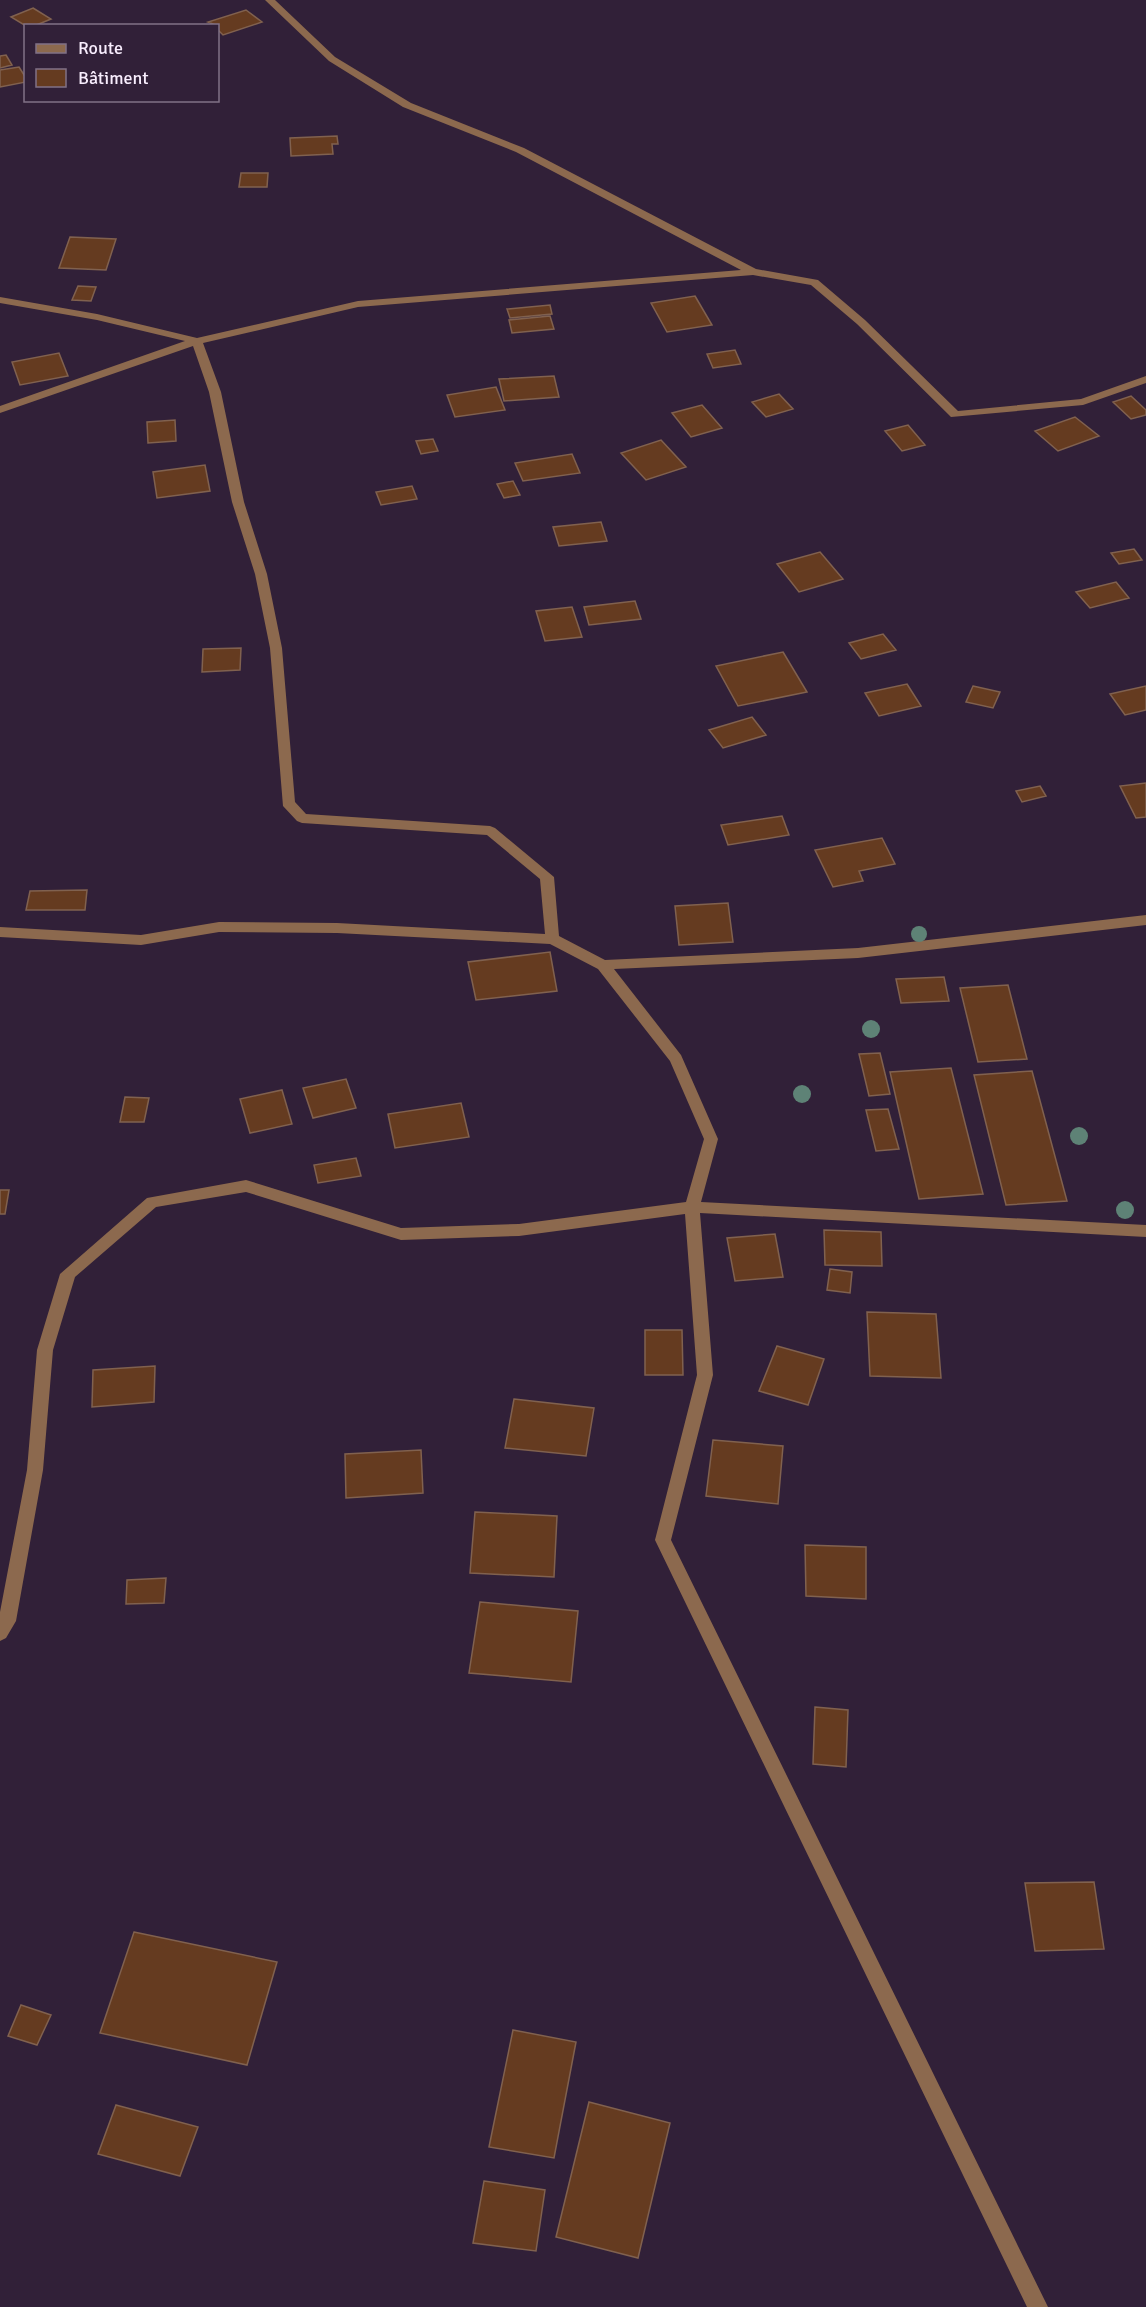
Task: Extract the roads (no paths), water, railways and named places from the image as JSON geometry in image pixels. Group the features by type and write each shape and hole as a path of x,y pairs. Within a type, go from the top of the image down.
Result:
{"street":[{"path":"270,0 332,59 407,105 520,150 753,272"},
{"path":"0,410 197,341 358,304 753,272 814,282 861,322 955,415 1083,402 1146,379"},
{"path":"0,300 97,317 197,341"},
{"path":"197,341 215,392 235,491 261,574 276,648 288,803 302,818 490,831 547,877 552,939"},
{"path":"603,965 858,953 1146,920"},
{"path":"0,932 141,940 219,927 338,928 552,939 603,965 676,1059 711,1139 692,1207 705,1375 663,1540 1038,2307"},
{"path":"0,1633 7,1621 35,1470 45,1350 68,1274 152,1202 246,1186 401,1234 519,1230 692,1207 1146,1231"}]}
